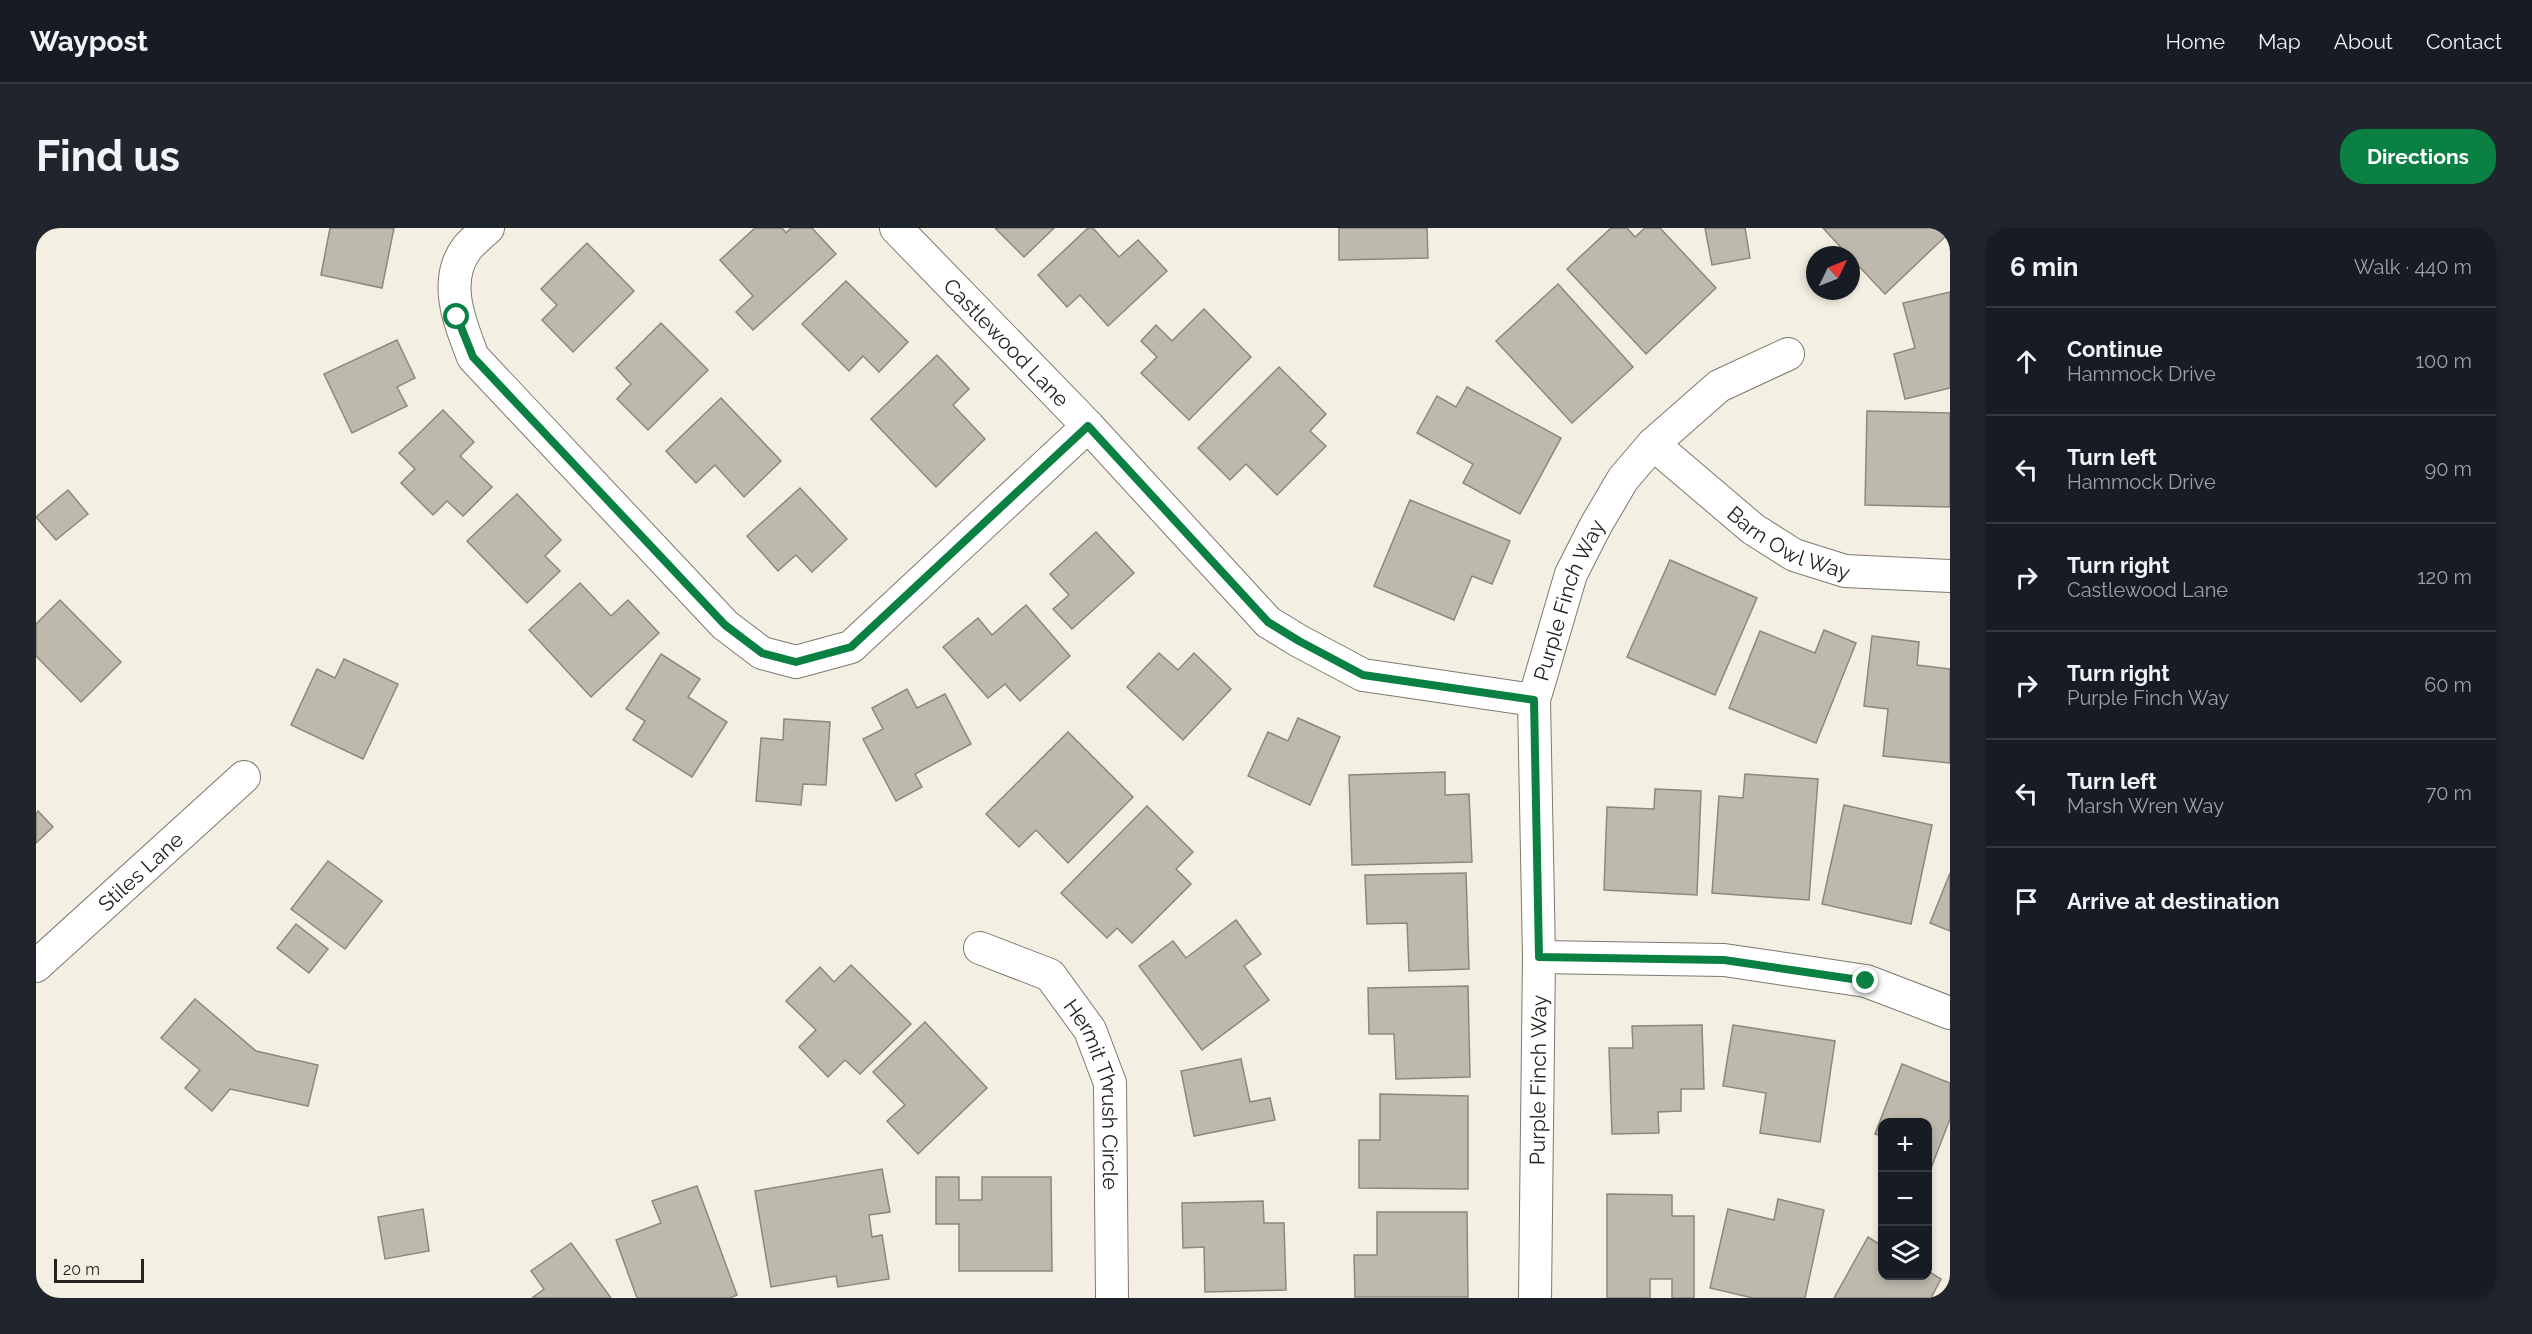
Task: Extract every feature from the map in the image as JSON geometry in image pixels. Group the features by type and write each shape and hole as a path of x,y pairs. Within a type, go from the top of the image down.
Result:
{"street":[{"path":"488,228 467,248 457,266 454,283 457,317 473,357 725,625 762,653 796,662 851,647 1088,426"},
{"name":"Castlewood Lane","path":"896,228 1088,426 1268,622 1363,675 1534,700"},
{"name":"Purple Finch Way","path":"1535,1298 1539,957 1534,700 1571,574 1623,479 1653,444 1719,386 1788,354"},
{"name":"Barn Owl Way","path":"1653,444 1753,529 1794,555 1845,571 1950,576"},
{"name":"Stiles Lane","path":"36,966 244,777"},
{"name":"Hermit Thrush Circle","path":"980,948 1050,975 1090,1030 1110,1083 1112,1298"},
{"path":"1539,957 1724,960 1866,981 1950,1013"}],"building":[{"path":"330,228 394,228 382,288 321,275"},
{"path":"755,228 782,228 786,233 791,228 812,228 836,254 753,330 736,312 753,296 720,260"},
{"path":"995,228 1054,228 1024,257"},
{"path":"1088,228 1093,228 1119,257 1138,240 1167,271 1108,326 1080,295 1067,307 1038,275"},
{"path":"1339,228 1427,228 1428,258 1339,260"},
{"path":"1611,228 1627,228 1635,237 1645,228 1660,228 1716,288 1646,354 1567,269"},
{"path":"1705,228 1745,228 1750,258 1712,265"},
{"path":"1823,228 1950,228 1950,232 1885,294 1860,268 1860,246 1840,246"},
{"path":"587,243 634,291 573,352 542,320 557,305 541,289"},
{"path":"846,281 908,342 879,372 863,356 849,371 802,324"},
{"path":"1558,284 1633,367 1572,423 1496,341"},
{"path":"1950,292 1950,388 1905,399 1894,354 1915,348 1903,303"},
{"path":"1204,309 1251,357 1189,420 1141,373 1157,357 1141,341 1156,325 1172,341"},
{"path":"661,323 708,370 648,430 617,399 631,384 616,368"},
{"path":"397,340 415,378 397,387 407,406 352,433 324,374"},
{"path":"937,355 969,389 953,405 985,439 936,487 871,419"},
{"path":"1279,367 1326,414 1310,431 1326,446 1277,495 1246,464 1230,480 1198,448"},
{"path":"1467,387 1561,438 1520,514 1463,483 1473,464 1417,433 1437,396 1456,407"},
{"path":"721,398 781,461 744,497 715,465 696,483 666,451"},
{"path":"443,410 474,442 460,456 492,487 463,516 447,501 433,515 401,483 415,469 399,453"},
{"path":"1867,411 1950,413 1950,507 1865,505"},
{"path":"800,488 847,539 812,572 796,555 778,571 747,536"},
{"path":"68,490 88,514 56,540 36,517"},
{"path":"517,494 561,540 545,556 560,571 527,603 467,541"},
{"path":"1410,500 1510,541 1492,584 1472,576 1454,620 1374,586"},
{"path":"1096,532 1134,573 1072,629 1053,609 1069,595 1050,574"},
{"path":"1670,560 1757,598 1715,695 1627,657"},
{"path":"580,583 611,616 628,600 659,633 591,697 529,630"},
{"path":"60,600 121,662 81,702 36,656 36,624"},
{"path":"1026,605 1070,656 1020,701 1005,684 988,698 943,647 978,618 992,635"},
{"path":"1824,630 1856,643 1816,743 1729,708 1760,631 1815,653"},
{"path":"1872,636 1919,642 1917,665 1950,669 1950,763 1883,756 1888,709 1864,706"},
{"path":"1159,653 1178,670 1194,653 1231,689 1183,740 1127,687"},
{"path":"661,654 700,679 688,697 727,722 692,777 633,740 645,721 626,709"},
{"path":"344,659 398,684 363,759 291,725 317,669 335,678"},
{"path":"907,689 917,708 945,694 971,744 915,774 922,787 896,801 863,739 883,729 872,708"},
{"path":"1298,718 1340,737 1310,805 1248,776 1268,732 1288,741"},
{"path":"784,719 830,722 826,785 803,784 801,805 756,801 761,738 783,740"},
{"path":"1068,732 1133,797 1068,863 1036,830 1019,847 986,814"},
{"path":"1445,772 1445,795 1469,794 1472,862 1352,865 1349,775"},
{"path":"1745,774 1818,779 1809,900 1712,893 1719,796 1743,798"},
{"path":"1655,789 1701,791 1697,895 1604,890 1607,807 1654,809"},
{"path":"1844,805 1932,825 1911,924 1822,904"},
{"path":"1147,806 1193,852 1176,869 1191,884 1132,943 1117,928 1107,938 1061,893"},
{"path":"38,811 53,827 36,843 36,814"},
{"path":"328,861 382,901 345,949 291,909"},
{"path":"1466,873 1469,969 1409,971 1407,923 1367,924 1365,875"},
{"path":"1950,873 1950,931 1930,923"},
{"path":"1236,920 1261,954 1244,966 1269,1000 1202,1050 1139,966 1173,941 1186,958"},
{"path":"296,924 328,949 309,973 277,948"},
{"path":"851,965 911,1024 860,1074 845,1060 828,1077 799,1047 816,1030 786,1001 820,967 834,982"},
{"path":"1468,986 1470,1077 1396,1079 1394,1034 1369,1034 1368,988"},
{"path":"195,999 256,1051 318,1065 308,1106 230,1089 212,1111 185,1088 200,1070 161,1038"},
{"path":"925,1022 987,1088 918,1154 887,1121 905,1105 873,1072"},
{"path":"1702,1025 1704,1089 1681,1089 1681,1111 1658,1112 1659,1133 1612,1134 1609,1048 1633,1048 1632,1026"},
{"path":"1733,1025 1835,1041 1820,1142 1760,1133 1766,1093 1723,1086"},
{"path":"1241,1059 1250,1102 1270,1098 1275,1120 1194,1136 1181,1071"},
{"path":"1902,1064 1950,1083 1950,1119 1932,1166 1932,1118 1881,1118"},
{"path":"1380,1094 1468,1096 1468,1189 1359,1188 1359,1140 1380,1140"},
{"path":"882,1169 890,1212 869,1215 872,1237 882,1235 889,1279 838,1287 836,1276 771,1287 755,1191"},
{"path":"936,1177 959,1177 959,1200 982,1200 982,1177 1051,1177 1052,1271 959,1271 959,1224 936,1224"},
{"path":"697,1186 737,1295 730,1298 637,1298 616,1240 661,1223 652,1201"},
{"path":"1607,1194 1672,1195 1672,1216 1694,1216 1694,1298 1672,1298 1672,1279 1650,1279 1650,1298 1607,1298"},
{"path":"1778,1199 1824,1210 1805,1298 1753,1298 1710,1288 1728,1209 1774,1220"},
{"path":"1263,1201 1264,1223 1284,1223 1286,1290 1205,1292 1204,1247 1183,1248 1182,1203"},
{"path":"423,1209 429,1251 385,1259 378,1217"},
{"path":"1377,1212 1467,1212 1468,1297 1355,1297 1354,1255 1377,1255"},
{"path":"1868,1237 1878,1243 1878,1280 1932,1280 1932,1273 1941,1279 1931,1298 1834,1298"},
{"path":"571,1243 611,1298 532,1298 544,1289 531,1271"}],"route":[{"path":"457,317 473,357 725,625 762,653 796,662 851,647 1088,426 1268,622 1363,675 1534,700 1539,957 1724,960 1866,981"}]}
